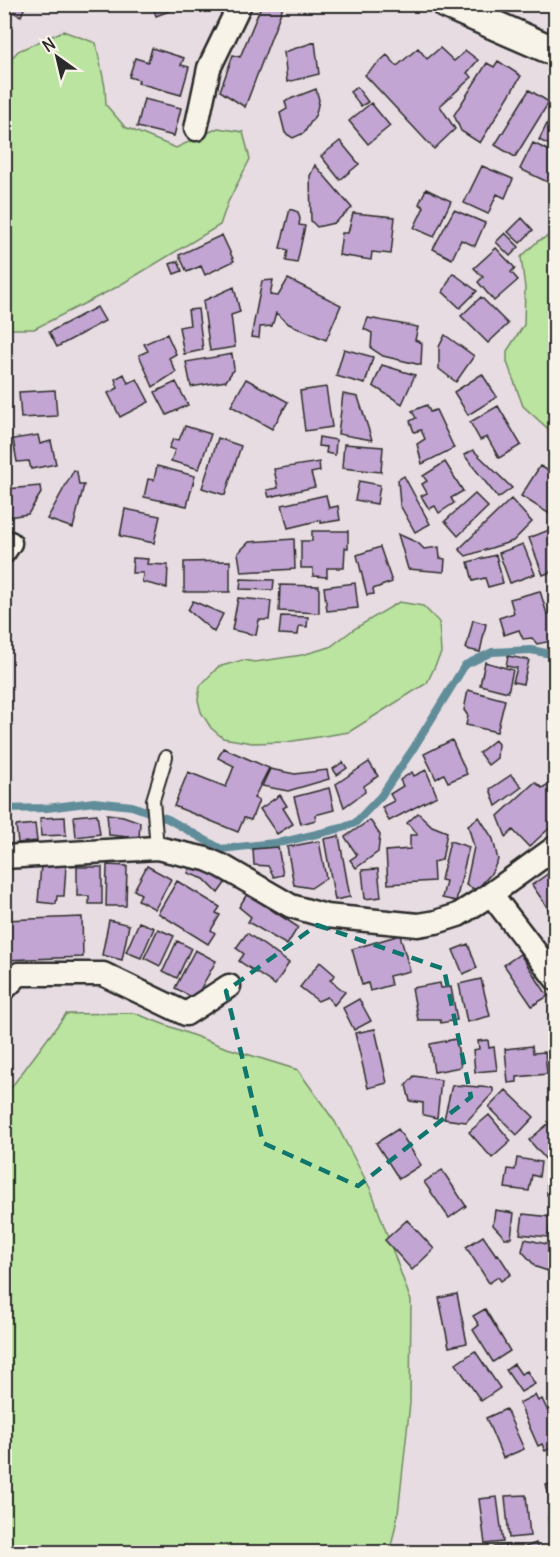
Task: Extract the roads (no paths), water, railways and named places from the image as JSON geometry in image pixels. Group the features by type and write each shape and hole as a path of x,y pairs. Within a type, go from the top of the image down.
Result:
{"street":[{"path":"196,129 210,68 240,4"},
{"path":"446,4 555,52"},
{"path":"4,857 157,848 206,859 291,906 326,916 418,924 458,915 555,847"},
{"path":"491,894 555,979"},
{"path":"4,989 19,974 103,974 186,1014 230,986"}],"lane":[{"path":"157,848 153,800 166,757"}],"waterway":[{"path":"4,809 47,808 94,802 132,806 168,819 221,849 283,842 342,828 355,823 381,796 465,665 492,652 531,650 556,655"}]}
